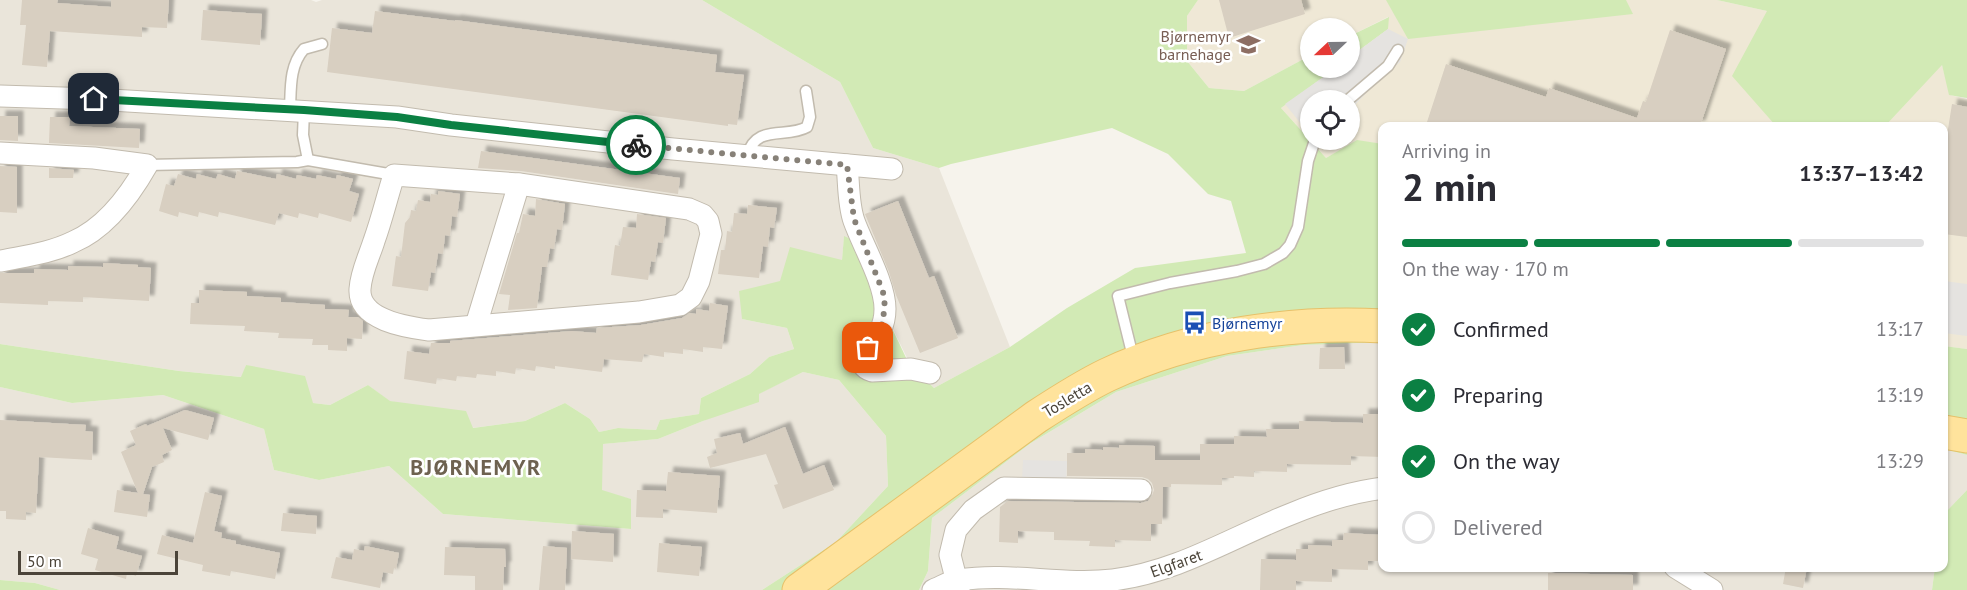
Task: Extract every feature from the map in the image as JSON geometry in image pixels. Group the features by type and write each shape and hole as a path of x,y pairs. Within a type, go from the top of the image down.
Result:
{"main road":[{"name":"Tosletta","path":"799,590 1036,417 1088,385 1135,364 1196,345 1266,330 1314,325 1378,326"},
{"path":"1948,433 1967,436"}],"street":[{"path":"0,96 94,99 397,117 747,156 892,169"},
{"path":"0,153 94,158 147,165 135,188 84,237 54,250 1,261"},
{"path":"847,165 854,219 883,292 885,307 881,328 862,358 863,365 867,370 873,371 912,369 930,373"},
{"path":"394,175 519,184 689,209 703,215 711,230 699,281 691,297 674,307 620,314 429,330 382,319 373,314 362,300 360,292 363,270 375,240 394,175"},
{"path":"476,325 519,184"},
{"path":"933,590 958,585 950,555 956,530 973,510 1004,488 1141,490"},
{"name":"Elgfaret","path":"958,585 1011,579 1074,582 1142,576 1204,554 1291,514 1336,498 1378,489"},
{"path":"1683,572 1712,590"}],"lane":[{"path":"308,160 291,80 295,64 304,49 322,44"},
{"path":"1360,90 1388,66 1398,50"},
{"path":"747,156 756,139 773,133 803,130 807,127 810,117 806,91"},
{"path":"1135,364 1118,296 1264,264 1283,253 1290,245 1298,227 1312,150"},
{"path":"147,165 308,160 394,175"}],"shaded area":[{"path":"0,0 311,0 316,2 322,0 702,0 840,82 873,148 939,168 1010,347 934,388 909,362 875,292 844,237 842,260 781,281 742,319 787,328 794,349 769,357 750,374 701,398 699,414 660,420 656,430 618,428 599,432 590,419 565,403 525,421 472,428 389,401 368,385 330,405 313,403 246,365 242,377 179,371 0,344"},
{"path":"1198,0 1717,0 1767,11 1942,65 1950,95 1967,99 1967,349 1948,347 1948,122 1378,122 1378,143 1360,141 1360,90 1306,90 1322,78 1360,78 1360,50 1388,29 1388,17 1360,31 1360,18 1300,18 1300,61 1244,91 1209,88 1187,61 1187,16"},
{"path":"1388,29 1408,39 1400,62 1360,100 1360,90 1305,90 1322,78 1360,78 1360,50"},
{"path":"1300,93 1300,122 1285,104"},
{"path":"1300,94 1300,129 1281,108"},
{"path":"1319,150 1341,150 1326,158"},
{"path":"1948,282 1967,284 1967,336 1948,334"},
{"path":"1378,341 1378,572 1934,572 1932,590 919,590 928,571 932,518 1031,443 1116,392 1227,356 1303,345"},
{"path":"803,372 839,380 886,436 888,486 836,542 762,590 60,590 35,583 0,580 0,387 72,403 163,395 264,429 274,470 319,480 389,466 443,514 631,529 630,499 602,491 602,444 658,439 703,421"},
{"path":"1948,450 1967,455 1967,490 1948,510"},
{"path":"1023,460 1067,461 1066,482 1022,480"}],"green space":[{"path":"702,0 1198,0 1187,16 1187,61 1209,88 1244,91 1300,61 1300,78 1322,78 1306,90 1300,90 1300,94 1281,108 1300,129 1300,150 1319,150 1326,158 1340,150 1360,150 1360,140 1378,143 1378,342 1303,345 1227,356 1116,392 1031,443 932,518 928,571 919,590 762,590 836,542 888,486 886,436 839,380 803,372 759,394 759,402 658,439 603,444 602,490 631,499 631,529 443,514 389,466 319,480 274,470 264,429 163,395 72,403 0,387 0,344 179,371 241,377 246,365 305,376 313,403 330,405 368,385 390,401 466,411 473,428 525,421 565,403 590,419 599,432 618,428 656,430 660,420 699,414 701,398 750,374 769,357 794,349 787,328 742,319 739,291 780,281 790,247 842,260 844,236 855,241 875,292 908,362 934,388 1010,347 1067,308 1135,268 1246,253 1231,201 1208,194 1168,154 1112,128 939,168 873,148 840,82"},
{"path":"1386,0 1626,0 1633,14 1408,39"},
{"path":"1717,0 1967,0 1967,98 1949,95 1942,65 1889,122 1772,122 1732,76 1767,11"},
{"path":"1389,17 1388,29 1360,50 1360,31"},
{"path":"1948,347 1967,349 1967,455 1948,450"},
{"path":"1967,490 1967,590 1932,590 1934,572 1948,572 1948,510"},
{"path":"0,580 35,583 60,590 0,590"}],"building":[{"path":"22,0 58,0 57,3 111,7 111,0 169,0 167,28 142,27 142,37 50,31 47,67 22,65 26,25 20,25"},
{"path":"1219,0 1301,0 1305,14 1229,38"},
{"path":"203,10 262,14 260,45 201,40"},
{"path":"375,11 717,55 715,72 744,75 737,125 728,124 728,126 327,72 332,28 372,33"},
{"path":"1670,30 1726,49 1701,122 1427,122 1446,64 1546,97 1549,88 1637,118 1643,101 1646,102"},
{"path":"1952,104 1967,107 1967,237 1948,235 1948,129"},
{"path":"0,116 18,116 18,141 0,140"},
{"path":"50,117 70,117 69,126 140,129 139,148 49,143"},
{"path":"481,151 680,178 678,194 521,171 478,168"},
{"path":"0,166 17,167 17,213 0,212"},
{"path":"49,168 74,170 73,178 49,178"},
{"path":"237,171 276,179 277,174 296,179 297,175 316,179 317,175 336,179 337,175 353,179 349,191 359,194 351,222 319,213 318,218 299,213 298,218 279,213 275,225 219,212 218,217 199,212 198,217 179,212 178,217 159,211 166,184 174,186 178,174 196,179 197,174 216,179 218,174 235,179"},
{"path":"438,191 460,194 457,217 452,216 450,236 445,235 443,254 438,253 435,273 431,272 428,291 392,286 396,256 401,257 405,223 410,217 411,210 416,211 418,200 430,202 431,194 438,195"},
{"path":"536,199 565,204 562,230 557,229 554,249 550,248 547,267 542,267 537,308 508,310 510,295 499,294 523,214 535,216"},
{"path":"898,201 929,278 934,276 958,338 920,353 865,214"},
{"path":"748,205 777,208 774,228 770,227 768,247 763,246 759,278 718,274 721,250 725,250 727,231 732,232 734,213 747,214"},
{"path":"637,214 666,218 663,243 658,242 655,262 651,261 648,280 611,275 615,245 620,246 623,227 636,228"},
{"path":"103,263 151,268 149,301 83,297 83,302 48,301 48,305 0,303 0,273 34,273 34,269 68,270 68,266 103,267"},
{"path":"199,290 247,292 247,296 281,298 281,302 325,305 325,309 349,310 348,317 358,317 363,321 362,339 347,338 347,351 328,350 328,345 312,345 313,339 278,338 279,333 244,331 245,326 190,324 191,303 199,303"},
{"path":"710,303 728,306 722,349 703,347 703,352 683,349 683,354 664,352 664,357 644,354 642,362 604,359 602,372 536,366 535,371 516,368 515,374 496,371 496,376 477,374 476,378 457,376 456,381 437,378 436,384 404,379 407,351 429,354 431,343 572,331 596,333 597,328 641,325 682,318 690,313 696,314 696,309 709,311"},
{"path":"1344,347 1345,369 1319,369 1320,348"},
{"path":"185,410 214,418 208,440 163,428 172,450 162,455 164,462 152,467 143,494 150,495 147,517 114,512 117,490 138,493 121,452 136,445 130,431"},
{"path":"1363,414 1378,414 1378,457 1351,456 1351,465 1287,464 1287,472 1254,471 1254,477 1222,478 1222,485 1171,484 1171,487 1163,487 1162,524 1151,524 1151,541 1115,540 1115,547 1089,546 1090,541 1054,540 1054,532 1018,531 1018,543 999,542 1000,507 1008,501 1141,503 1148,501 1152,496 1154,490 1152,483 1142,477 1067,476 1067,453 1085,453 1085,449 1103,450 1103,447 1119,448 1119,445 1155,446 1155,460 1200,460 1200,444 1234,444 1234,436 1267,437 1266,429 1299,429 1299,421 1363,423"},
{"path":"0,420 86,425 85,431 93,432 92,460 39,457 36,513 26,512 26,520 6,519 6,511 0,511"},
{"path":"785,427 803,474 824,465 834,490 783,509 774,485 778,484 766,454 710,468 707,457 717,453 714,439 740,433 743,444"},
{"path":"668,472 720,476 717,513 663,509 663,518 636,517 637,490 666,491"},
{"path":"205,492 222,496 214,531 222,533 221,538 236,541 236,544 280,553 275,579 231,571 230,576 202,571 203,565 157,554 162,535 193,543"},
{"path":"283,513 317,516 316,534 281,531"},
{"path":"88,528 119,537 116,549 142,556 136,576 127,573 126,579 95,570 98,559 81,554"},
{"path":"572,531 614,534 613,562 571,559"},
{"path":"1344,533 1378,535 1378,561 1368,561 1368,570 1332,569 1332,582 1296,581 1296,590 1260,590 1261,559 1296,560 1296,549 1308,549 1308,545 1332,546 1332,540 1343,540"},
{"path":"659,543 702,547 699,576 657,572"},
{"path":"365,546 399,553 393,574 383,572 380,588 331,578 336,557 352,560 354,549 364,551"},
{"path":"543,546 567,548 565,590 539,590"},
{"path":"445,547 505,549 506,567 504,567 503,590 475,590 475,576 444,575"},
{"path":"1785,572 1806,572 1803,588 1783,584"},
{"path":"1548,573 1633,575 1633,590 1548,590"}],"way so far":[{"path":"636,145 847,165 851,208 883,292 885,307 879,334 868,348"}],"place":[{"name":"Bjørnemyr barnehage","path":"1249,45"},
{"name":"Bjørnemyr","path":"1194,323"}],"district":[{"name":"BJØRNEMYR","path":"476,467"}],"route":[{"path":"94,99 397,117 636,145"}]}
